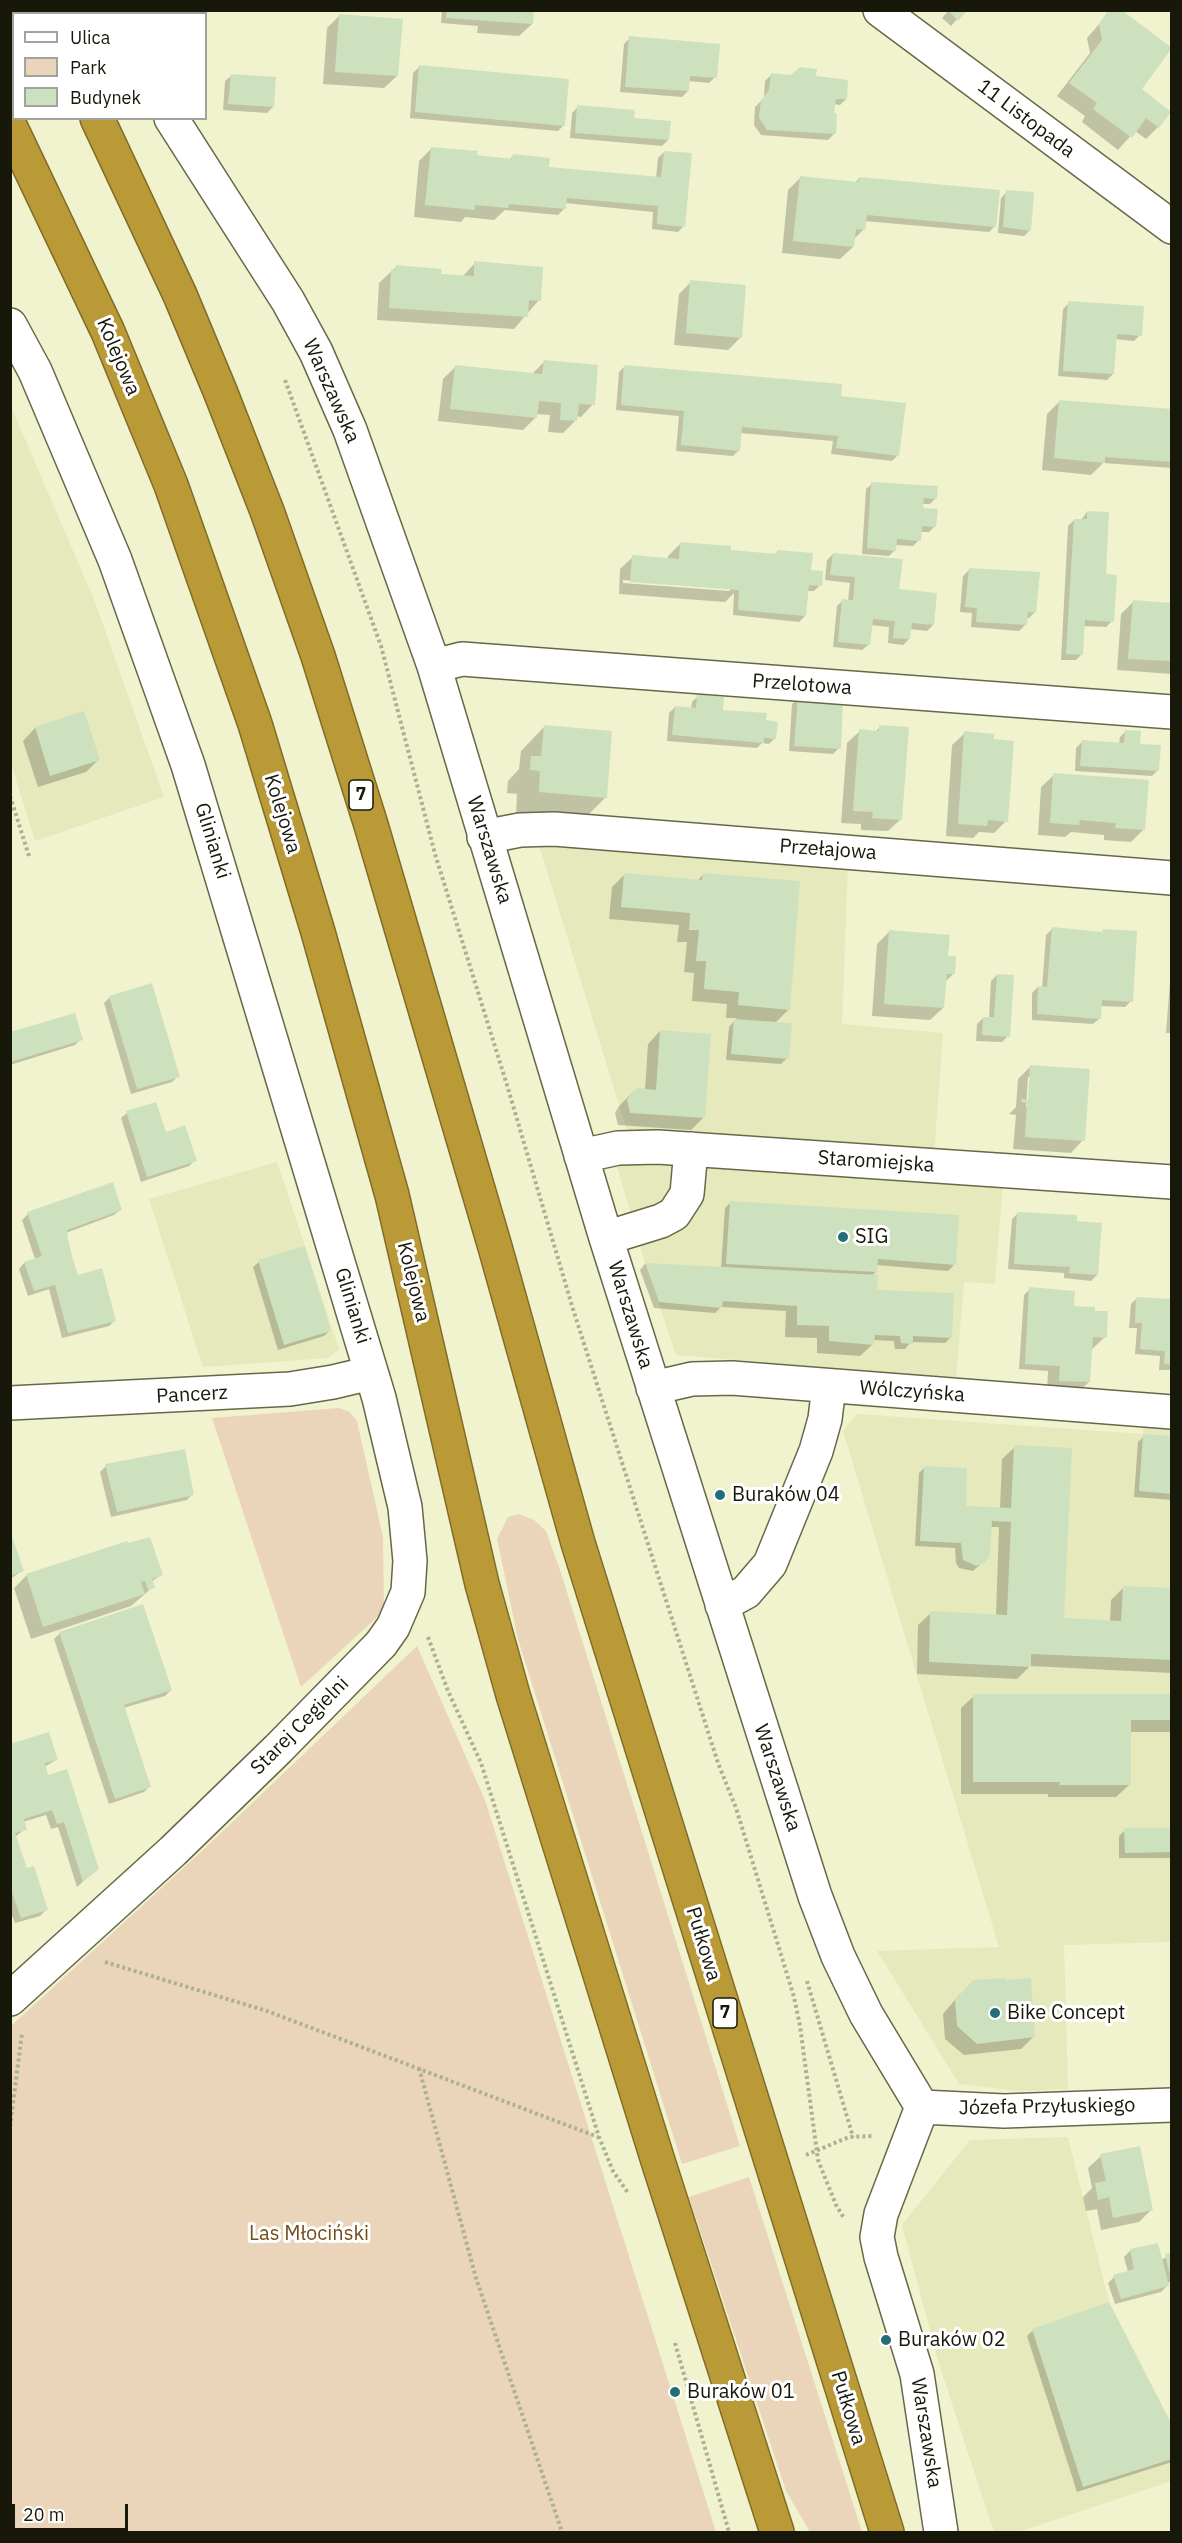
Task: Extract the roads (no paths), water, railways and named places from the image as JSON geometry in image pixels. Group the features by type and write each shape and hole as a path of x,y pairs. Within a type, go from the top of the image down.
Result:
{"highway":[{"name":"Pułkowa","path":"97,120 180,295 220,391 267,511 318,656 371,825 495,1247 563,1493 887,2532"},
{"name":"Kolejowa","path":"10,126 108,332 171,485 251,713 318,932 389,1184 482,1584 517,1707 658,2161 777,2532"}],"street":[{"name":"11 Listopada","path":"880,10 1172,227"},
{"name":"Warszawska","path":"172,120 226,208 267,268 316,352 350,430 434,666 606,1238 826,1926 866,2014 922,2107 881,2214 878,2247 918,2374 941,2532"},
{"name":"Glinianki","path":"10,324 35,371 115,560 183,749 371,1373"},
{"name":"Przelotowa","path":"434,666 462,659 1172,712"},
{"name":"Przełajowa","path":"484,837 520,830 554,829 1172,878"},
{"name":"Staromiejska","path":"581,1156 638,1146 1172,1182"},
{"path":"606,1238 661,1221 675,1214 687,1194 691,1149"},
{"name":"Pancerz","path":"10,1403 290,1389 371,1373"},
{"name":"Starej Cegielni","path":"19,1992 172,1851 368,1659 393,1628 408,1592 410,1561 406,1516 371,1373"},
{"name":"Wólczyńska","path":"653,1388 712,1378 1172,1412"},
{"path":"722,1605 746,1592 770,1564 821,1435 829,1386"},
{"name":"Józefa Przyłuskiego","path":"922,2107 1004,2111 1172,2105"}],"place":[{"name":"SIG","path":"843,1237"},
{"name":"Buraków 04","path":"720,1495"},
{"name":"Bike Concept","path":"995,2013"},
{"name":"Buraków 02","path":"886,2340"},
{"name":"Buraków 01","path":"675,2392"}],"park label":[{"name":"Las Młociński","path":"309,2234"}]}
